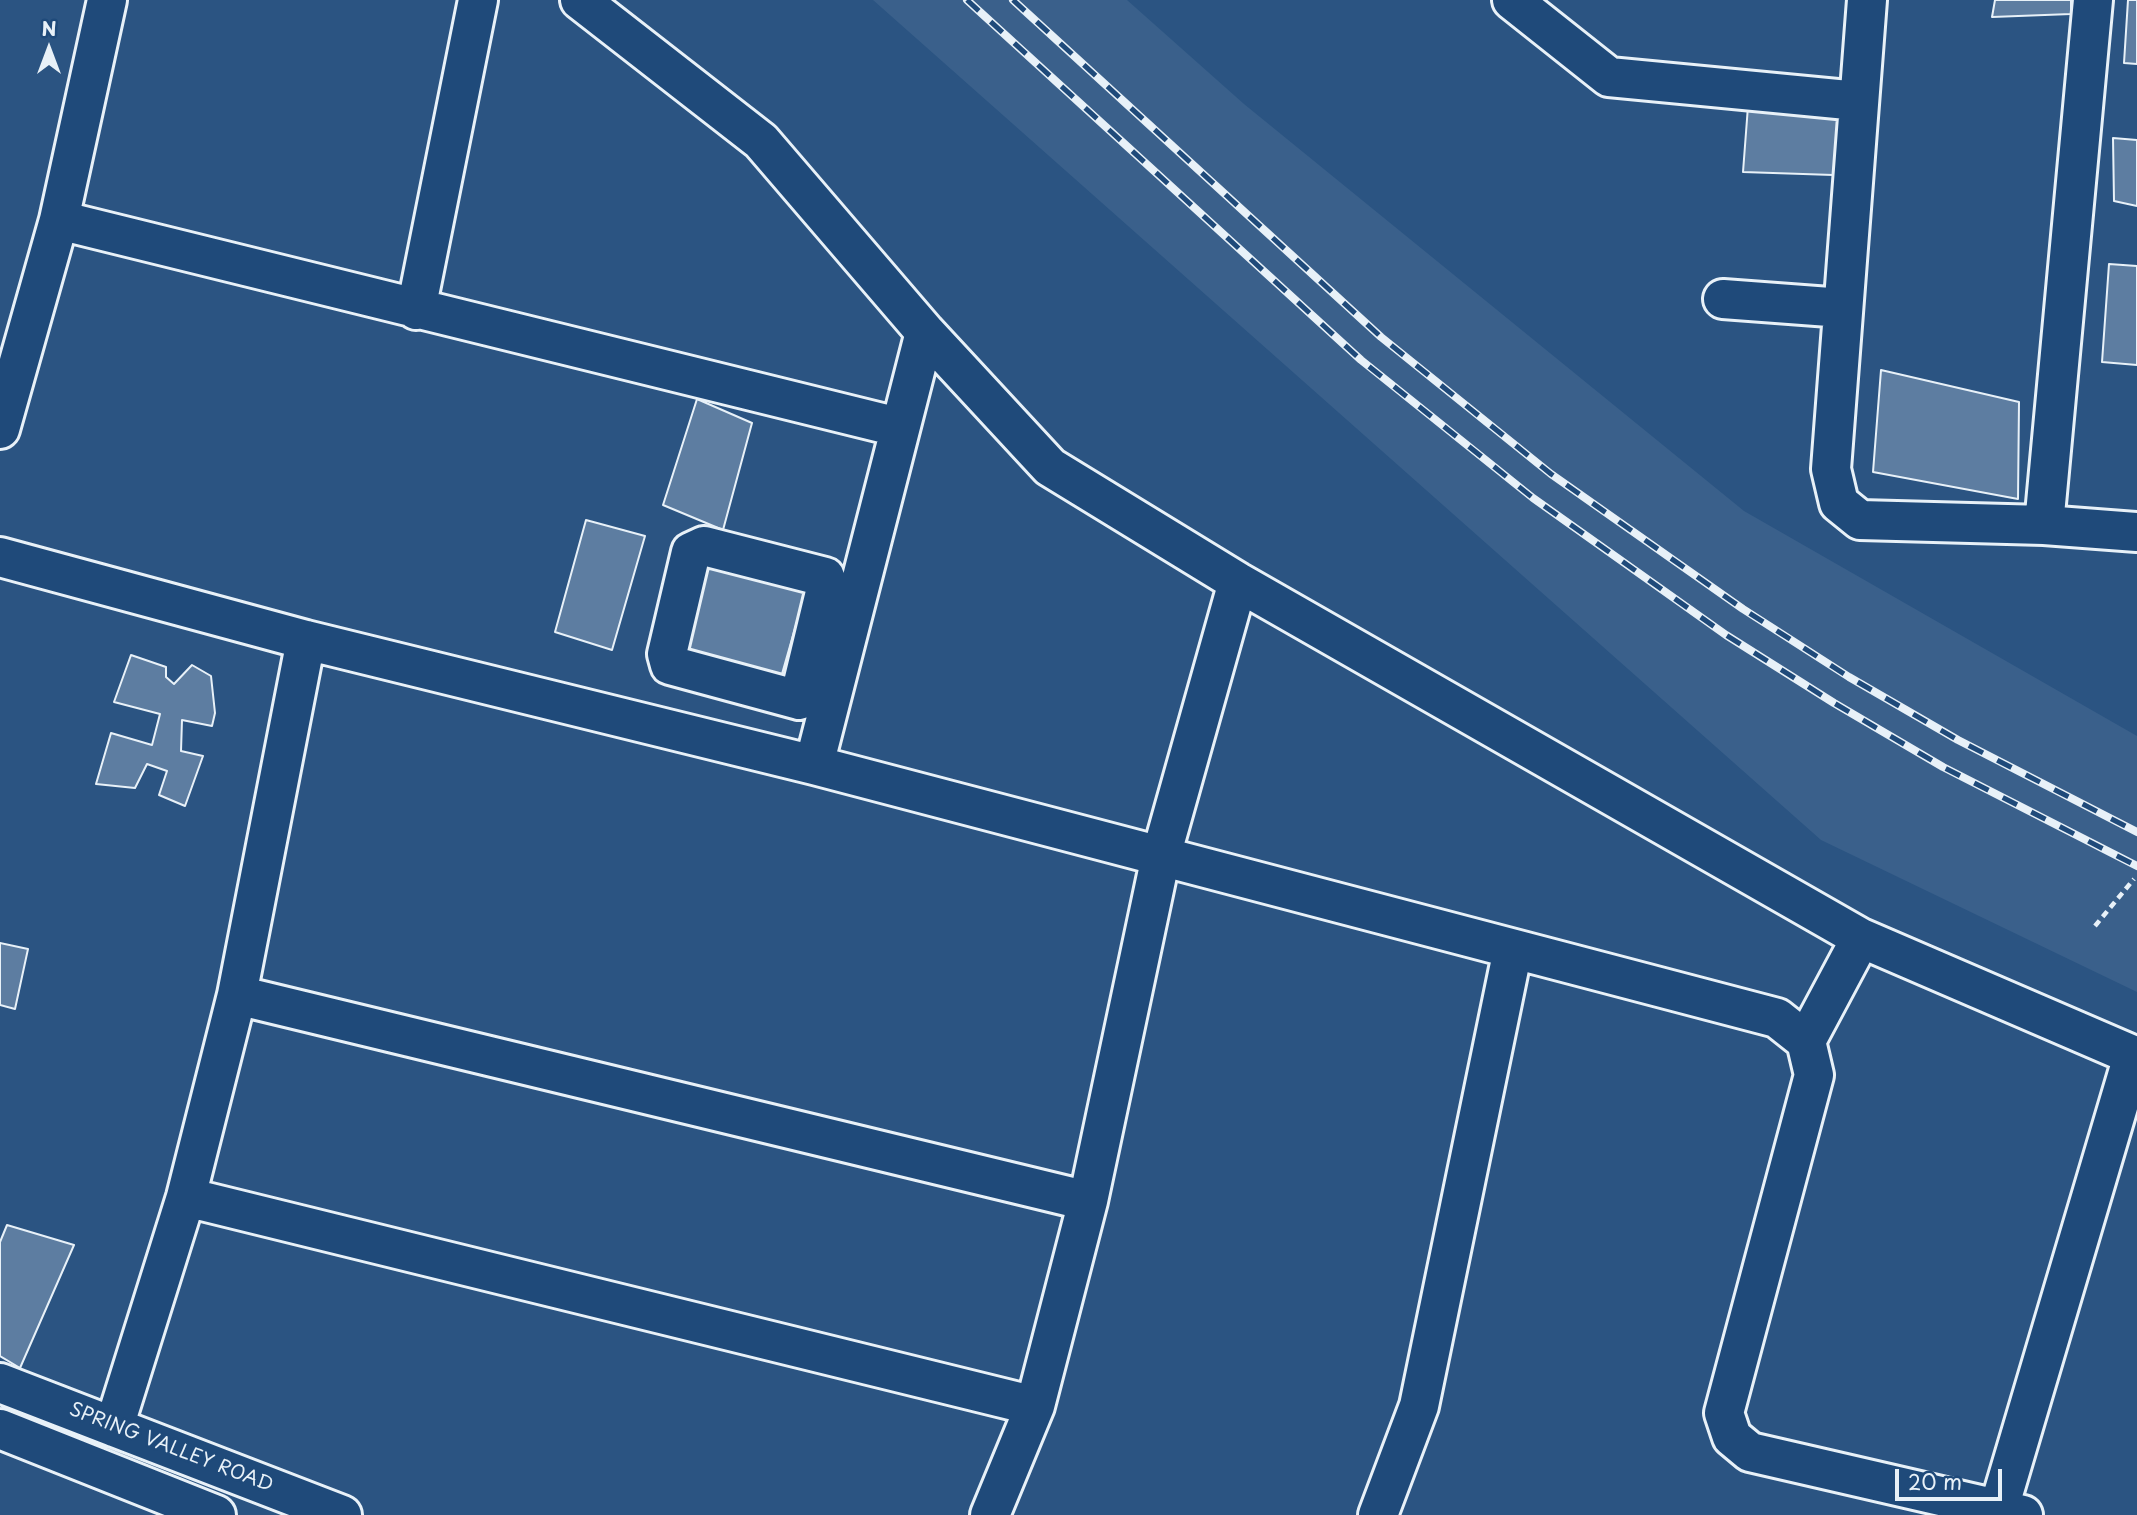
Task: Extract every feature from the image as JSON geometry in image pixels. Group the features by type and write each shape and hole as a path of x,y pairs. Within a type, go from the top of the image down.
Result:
{"street":[{"path":"0,429 59,220 107,0"},
{"path":"416,310 478,0"},
{"path":"0,557 306,640 800,762 1777,1018 1806,1041 1814,1075 1724,1413 1732,1437 1750,1452 2011,1512 2135,1057 1861,937 1238,582 1050,467 925,332 761,141 580,0"},
{"path":"1513,0 1609,77 1858,102"},
{"path":"1867,0 1831,469 1839,503 1860,520 2044,525 2137,532"},
{"path":"2044,525 2093,0"},
{"path":"59,220 898,427"},
{"path":"1723,299 1843,308"},
{"path":"800,762 799,700 835,615 898,427 925,332"},
{"path":"799,700 670,665 667,653 691,552 704,546 822,575 827,584 835,615 800,762"},
{"path":"990,1515 1035,1406 1088,1201 1161,856 1238,582"},
{"path":"114,1427 186,1197 237,996 306,640"},
{"path":"1806,1041 1861,937"},
{"path":"1378,1515 1419,1406 1513,949"},
{"path":"237,996 1088,1201"},
{"path":"186,1197 1035,1406"},
{"name":"SPRING VALLEY ROAD","path":"0,1383 342,1515"},
{"path":"0,1429 216,1515"}],"path":[{"path":"2095,926 2134,879"}],"shaded area":[{"path":"873,0 1127,0 1244,104 1744,511 2137,736 2137,992 1821,840"}],"building":[{"path":"1995,0 2071,0 2071,14 1992,17"},
{"path":"2128,0 2137,0 2137,64 2124,63"},
{"path":"1748,106 1840,119 1833,175 1743,172"},
{"path":"2113,138 2137,140 2137,206 2114,201"},
{"path":"2109,264 2137,266 2137,365 2102,362"},
{"path":"1881,370 2019,402 2018,499 1873,472"},
{"path":"697,399 752,423 723,530 663,505"},
{"path":"586,520 645,536 612,650 555,632"},
{"path":"702,555 810,576 780,681 677,656"},
{"path":"131,655 166,667 166,677 174,684 192,665 211,676 215,713 212,726 182,720 181,751 203,756 185,806 159,795 167,771 147,764 135,788 96,784 111,733 152,745 160,714 114,702"},
{"path":"0,943 28,949 15,1009 0,1005"},
{"path":"7,1225 74,1245 20,1368 0,1356 0,1242"}],"railway":[{"path":"967,0 1361,360 1533,498 1726,635 1834,703 1943,767 2137,866"},
{"path":"1013,0 1381,337 1551,474 1743,609 1849,677 1958,740 2137,832"}]}
